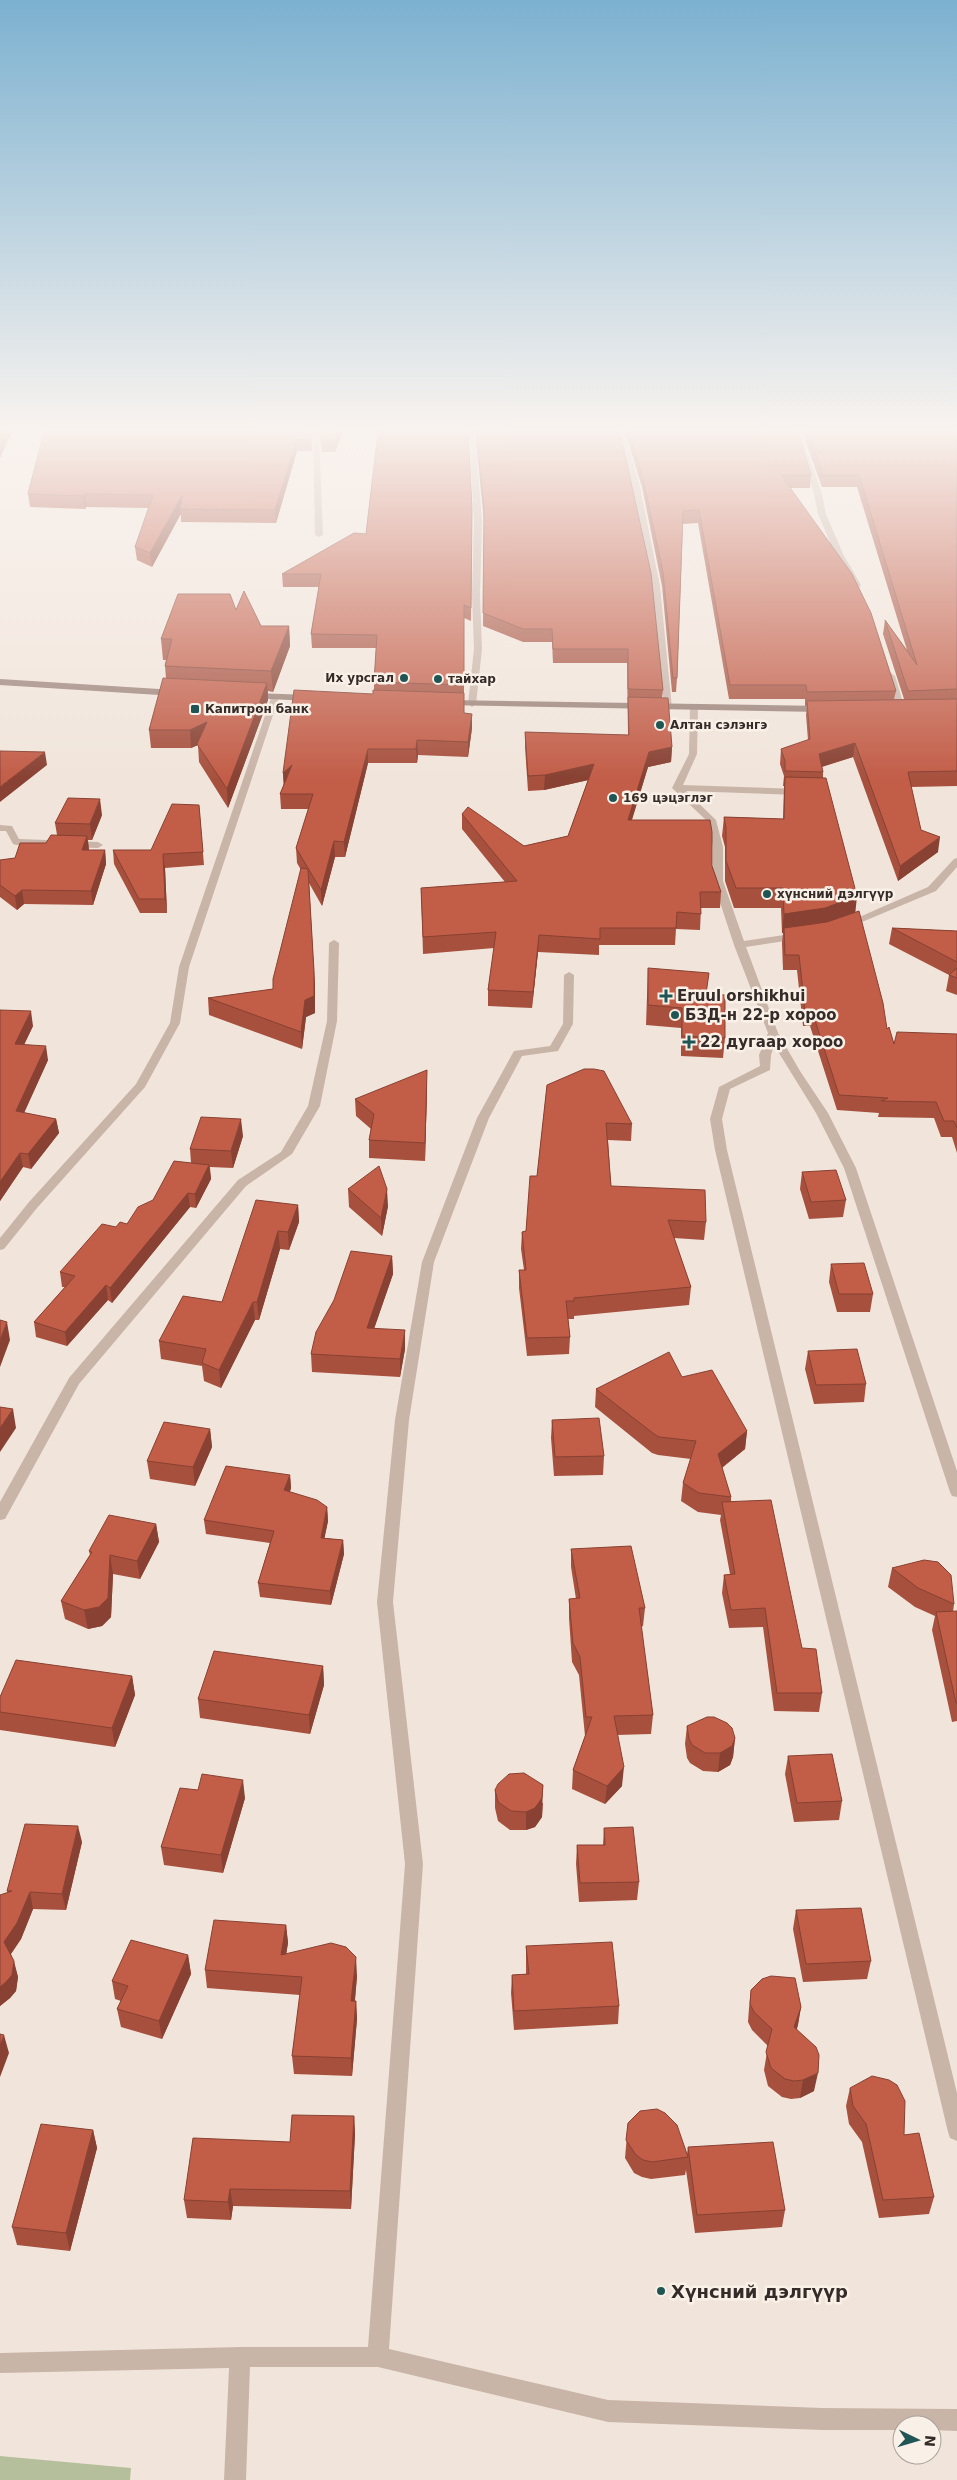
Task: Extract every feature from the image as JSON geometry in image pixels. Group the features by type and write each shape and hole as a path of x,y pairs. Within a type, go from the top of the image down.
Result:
{"main road":[{"path":"0,682 185,694"},
{"path":"239,696 325,699"},
{"path":"433,703 832,709"},
{"path":"891,709 906,709"}],"street":[{"path":"472,704 478,649 476,595 477,548"},
{"path":"648,548 656,586 668,708"},
{"path":"836,548 860,592"},
{"path":"889,672 906,709"},
{"path":"0,1246 33,1205 141,1085 175,1022 184,967 276,697"},
{"path":"677,788 693,754 694,708"},
{"path":"677,788 806,792"},
{"path":"677,788 711,820 718,847 718,881 739,945 773,1033 794,1071 822,1113 850,1168 957,1492"},
{"path":"0,828 9,828 16,842 98,845"},
{"path":"834,929 885,910 932,889 957,861"},
{"path":"739,945 806,935"},
{"path":"0,1515 74,1381 242,1183 286,1154 291,1146 314,1106 332,1021 334,943"},
{"path":"378,2357 414,1864 385,1602 402,1420 428,1262 483,1118 518,1053 554,1049 568,1024 569,975"},
{"path":"773,1033 765,1055 766,1068 725,1087 716,1118 721,1150 957,2132"},
{"path":"236,2480 240,2357"},
{"path":"0,2363 240,2357 378,2357 608,2411 822,2419 957,2420"}],"green space":[{"path":"0,2456 131,2468 130,2480 0,2480"}],"building":[{"path":"137,548 153,548 150,553"},
{"path":"328,548 472,548 471,608 464,605 464,685 374,682 377,635 311,634 321,574 282,574"},
{"path":"484,548 645,548 651,573 663,690 628,689 628,649 553,649 552,629 523,629 483,613"},
{"path":"658,548 682,548 677,678 673,678 663,572"},
{"path":"706,548 833,548 852,574 871,613 896,691 807,692 806,685 730,685"},
{"path":"881,548 957,548 957,689 908,691 885,620 917,665"},
{"path":"244,591 261,626 289,626 271,671 165,666 172,639 161,639 178,594 230,594 236,610"},
{"path":"163,678 267,683 227,789 197,744 207,722 190,730 149,730"},
{"path":"294,690 373,694 373,690 464,693 464,713 472,714 468,742 417,740 416,749 368,749 344,842 334,841 321,890 296,848 313,794 280,794 292,765 283,773"},
{"path":"628,697 668,698 672,747 649,752 628,820 710,820 712,866 721,892 700,892 701,914 677,912 676,928 600,928 600,939 539,935 533,992 488,990 496,932 423,937 421,888 517,881 462,814 468,807 524,846 568,836 594,764 545,775 528,776 525,732 629,735"},
{"path":"957,699 957,771 908,772 921,830 940,837 900,866 855,743 819,754 823,772 785,771 785,761 781,749 810,739 807,701"},
{"path":"0,751 45,752 0,787"},
{"path":"785,777 826,778 857,896 825,908 784,914 783,888 736,888 726,861 724,817 784,819"},
{"path":"68,798 100,799 90,824 55,823"},
{"path":"172,804 199,805 203,852 163,854 165,899 139,899 113,850 151,850"},
{"path":"51,835 87,836 82,850 105,850 91,891 22,890 15,896 0,885 0,860 15,858 20,843 46,843"},
{"path":"301,868 308,869 314,996 305,1000 301,1032 208,998 273,989 273,979"},
{"path":"859,911 883,1003 887,1029 889,1027 894,1044 897,1032 957,1034 957,1128 954,1121 944,1121 936,1102 881,1101 888,1098 839,1095 812,1011 805,1010 799,955 785,955 784,928 827,922"},
{"path":"892,928 957,931 957,962"},
{"path":"648,968 709,973 706,994 725,995 725,1038 682,1036 682,1008 648,1005"},
{"path":"957,968 957,978 949,975"},
{"path":"0,1010 31,1011 15,1044 46,1046 16,1111 56,1119 28,1154 20,1153 0,1182"},
{"path":"584,1069 604,1071 632,1124 606,1123 611,1186 705,1190 706,1222 668,1220 691,1287 574,1298 574,1301 566,1301 570,1337 527,1338 519,1270 526,1270 522,1232 526,1231 530,1176 537,1176 547,1085"},
{"path":"427,1070 425,1143 369,1140 374,1114 355,1099"},
{"path":"201,1117 241,1119 231,1151 190,1149"},
{"path":"174,1161 209,1165 195,1194 188,1193 110,1288 106,1285 65,1332 34,1322 75,1276 60,1272 102,1224 116,1227 120,1222 127,1224 138,1207 153,1200"},
{"path":"379,1166 387,1189 381,1218 348,1189"},
{"path":"836,1170 846,1200 811,1202 802,1172"},
{"path":"256,1200 298,1205 288,1232 278,1231 257,1302 253,1302 219,1370 202,1363 206,1349 159,1341 183,1296 222,1302"},
{"path":"351,1251 392,1256 367,1328 405,1330 400,1359 311,1354 316,1332 334,1300"},
{"path":"864,1263 873,1294 839,1294 831,1264"},
{"path":"0,1320 7,1322 0,1340"},
{"path":"857,1349 866,1384 816,1385 808,1351"},
{"path":"669,1352 682,1377 712,1370 747,1431 718,1454 731,1497 699,1493 683,1483 696,1441 659,1437 596,1389"},
{"path":"0,1407 13,1409 0,1428"},
{"path":"599,1418 604,1456 555,1457 552,1420"},
{"path":"164,1422 210,1429 193,1467 147,1461"},
{"path":"226,1466 290,1475 284,1490 317,1500 327,1507 321,1538 343,1540 330,1591 258,1583 274,1531 204,1520"},
{"path":"771,1500 802,1648 816,1649 822,1693 777,1693 765,1608 731,1610 724,1575 735,1574 722,1502"},
{"path":"109,1515 156,1524 137,1561 110,1555 108,1598 99,1607 84,1610 61,1601 92,1552 89,1551"},
{"path":"631,1546 645,1608 639,1608 653,1715 614,1716 624,1767 607,1786 573,1770 592,1717 586,1717 580,1657 573,1643 569,1599 580,1598 571,1549"},
{"path":"924,1560 938,1562 951,1575 954,1604 918,1588 892,1568"},
{"path":"957,1611 957,1703 956,1703 936,1612"},
{"path":"214,1651 323,1666 309,1715 198,1699"},
{"path":"16,1660 132,1676 112,1728 0,1712 0,1697"},
{"path":"707,1717 714,1717 727,1723 732,1728 735,1738 732,1746 720,1753 705,1753 692,1745 687,1726"},
{"path":"832,1754 842,1801 797,1803 788,1756"},
{"path":"524,1773 543,1785 542,1798 535,1808 526,1812 511,1811 498,1802 495,1790 498,1784 509,1774"},
{"path":"202,1774 243,1780 221,1855 161,1847 180,1788 198,1790"},
{"path":"25,1824 78,1826 62,1894 30,1892 17,1923 4,1942 14,1961 12,1975 0,1987 0,1895 12,1891 7,1891"},
{"path":"633,1827 639,1882 580,1883 577,1845 605,1845 604,1828"},
{"path":"861,1908 871,1961 806,1964 796,1910"},
{"path":"214,1920 286,1925 281,1955 331,1943 346,1947 356,1957 351,2001 356,2001 351,2058 292,2056 302,1977 205,1970"},
{"path":"131,1940 188,1955 159,2021 117,2009 128,1986 112,1981"},
{"path":"612,1942 619,2006 514,2011 512,1975 529,1974 526,1946"},
{"path":"771,1976 795,1978 801,2007 794,2027 816,2047 819,2055 818,2073 803,2080 785,2079 771,2068 766,2052 772,2029 754,2012 750,2004 751,1990 762,1979"},
{"path":"0,2034 4,2035 0,2046"},
{"path":"872,2076 889,2080 897,2085 905,2101 904,2135 919,2133 934,2197 883,2200 866,2124 853,2106 850,2088"},
{"path":"657,2109 665,2113 677,2125 688,2157 652,2162 643,2160 636,2155 626,2140 628,2123 640,2111"},
{"path":"292,2115 354,2116 350,2191 230,2189 228,2202 184,2200 193,2138 290,2142"},
{"path":"41,2124 93,2130 66,2233 12,2227"},
{"path":"773,2142 785,2210 697,2215 688,2147"}],"place":[{"name":"Их урсгал","path":"404,678"},
{"name":"тайхар","path":"438,679"},
{"name":"Капитрон банк","path":"195,709"},
{"name":"Алтан сэлэнгэ","path":"660,725"},
{"name":"169 цэцэглэг","path":"613,798"},
{"name":"хүнсний дэлгүүр","path":"767,894"},
{"name":"Eruul orshikhui","path":"666,996"},
{"name":"БЗД-н 22-р хороо","path":"675,1015"},
{"name":"22 дугаар хороо","path":"689,1042"},
{"name":"Хүнсний дэлгүүр","path":"661,2291"}]}
